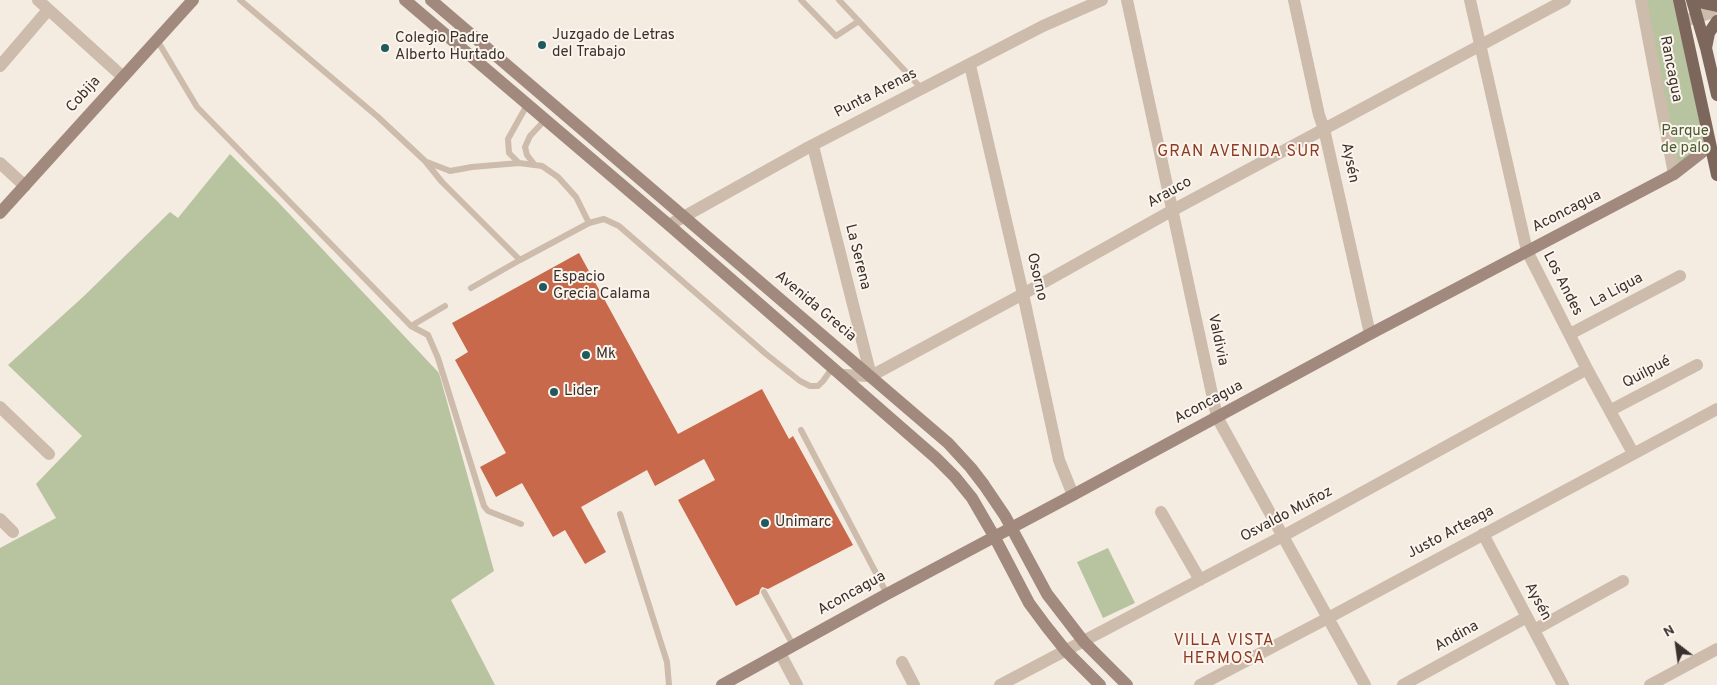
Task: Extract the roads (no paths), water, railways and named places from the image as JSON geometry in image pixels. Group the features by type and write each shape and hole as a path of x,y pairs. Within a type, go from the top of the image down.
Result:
{"main road":[{"path":"405,0 669,225 956,477 972,498 1030,603 1066,651 1100,685"},
{"name":"Avenida Grecia","path":"431,0 948,444 984,485 1011,528 1047,594 1084,642 1127,685"},
{"path":"1679,0 1717,175"},
{"path":"1692,0 1717,95"},
{"path":"1698,0 1717,6"},
{"name":"Cobija","path":"0,213 157,40 187,2"},
{"path":"1706,48 1709,33 1717,22"},
{"name":"Aconcagua","path":"722,685 1370,334 1674,174 1710,146"}],"street":[{"path":"38,0 123,77"},
{"name":"Punta Arenas","path":"669,225 813,146 1042,26 1102,0"},
{"name":"Valdivia","path":"1126,0 1173,210 1216,417 1365,685"},
{"name":"Aysén","path":"1294,0 1318,115 1324,129 1370,334"},
{"name":"Los Andes","path":"1470,0 1527,251 1587,369 1633,453"},
{"name":"Arauco","path":"871,376 1173,210 1565,0"},
{"name":"Rancagua","path":"1641,0 1674,174"},
{"path":"0,66 48,10"},
{"path":"1684,21 1717,11"},
{"name":"Osorno","path":"970,65 1059,460 1073,495"},
{"name":"La Serena","path":"813,146 871,376"},
{"path":"0,163 25,186"},
{"name":"La Ligua","path":"1570,334 1680,276"},
{"name":"Quilpué","path":"1611,410 1698,365"},
{"name":"Osvaldo Muñoz","path":"1000,685 1283,536 1587,369"},
{"path":"837,371 871,376"},
{"path":"0,407 49,454"},
{"name":"Justo Arteaga","path":"1200,685 1716,409"},
{"path":"1161,512 1200,580"},
{"path":"0,519 13,532"},
{"name":"Aysén","path":"1483,534 1563,685"},
{"path":"1534,630 1623,581"},
{"name":"Andina","path":"1403,685 1527,617"},
{"path":"1650,685 1717,649"},
{"path":"780,653 797,685"},
{"path":"902,662 914,685"}],"lane":[{"path":"240,0 378,117 425,161 442,182 520,260"},
{"path":"801,0 836,36 859,20"},
{"path":"839,0 922,89"},
{"path":"157,40 197,107 411,326 428,335 438,358 484,506 488,511 521,524"},
{"path":"519,163 509,153 508,139 527,105"},
{"path":"534,164 527,155 526,147 530,136 545,120"},
{"path":"425,161 450,171 519,163 534,164 550,171 566,186 576,197 590,223"},
{"path":"471,288 590,223 604,220 611,221 800,381 810,386 818,386 837,371"},
{"path":"411,326 445,306"},
{"path":"800,430 887,594"},
{"path":"620,514 667,662 669,685"},
{"path":"764,592 793,646"}],"place":[{"name":"Juzgado de Letras del Trabajo","path":"542,45"},
{"name":"Colegio Padre Alberto Hurtado","path":"385,48"},
{"name":"Espacio Grecia Calama","path":"543,287"},
{"name":"Mk","path":"586,355"},
{"name":"Lider","path":"554,392"},
{"name":"Unimarc","path":"765,523"}],"district":[{"name":"GRAN AVENIDA SUR","path":"1239,153"},
{"name":"VILLA VISTA HERMOSA","path":"1224,651"}],"park label":[{"name":"Parque de palo","path":"1685,140"}]}
